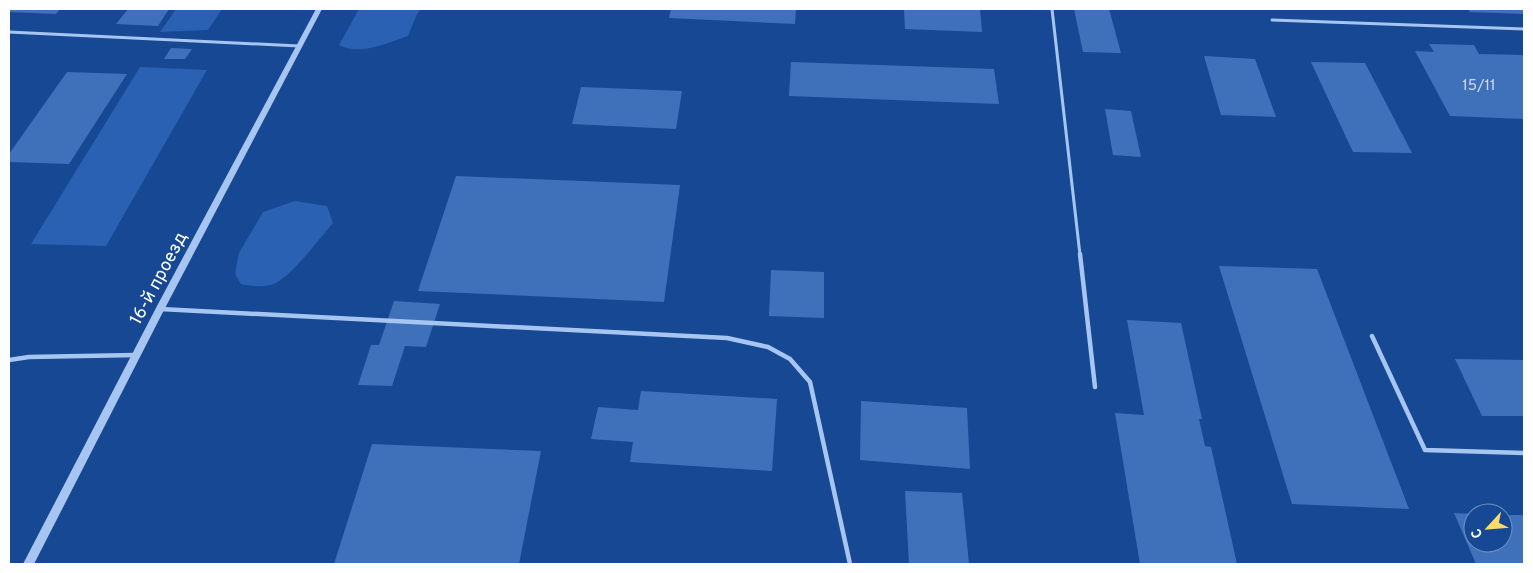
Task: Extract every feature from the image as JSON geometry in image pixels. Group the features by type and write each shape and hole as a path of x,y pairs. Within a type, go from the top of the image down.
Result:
{"street":[{"name":"16-й проезд","path":"28,564 160,309 319,9"}],"lane":[{"path":"1052,9 1095,387"},
{"path":"1272,20 1524,30"},
{"path":"9,32 299,46"},
{"path":"160,309 727,338 768,347 790,359 810,382 850,564"},
{"path":"1372,336 1424,450 1524,453"},
{"path":"9,360 29,357 136,355"}],"shaded area":[{"path":"176,9 222,9 208,30 160,32"},
{"path":"359,9 421,9 408,36 365,49 347,48 339,45"},
{"path":"140,67 207,70 106,246 31,244"},
{"path":"295,201 327,206 333,223 291,272 276,283 263,286 241,284 235,274 239,253 263,212"}],"building":[{"path":"9,9 60,9 56,14 9,12"},
{"path":"128,9 169,9 158,26 116,24"},
{"path":"671,9 796,9 795,24 669,18"},
{"path":"904,9 980,9 982,32 905,29"},
{"path":"1074,9 1109,9 1121,53 1083,52"},
{"path":"1468,9 1524,9 1524,14 1470,12"},
{"path":"1429,44 1474,45 1479,54 1524,55 1524,119 1450,116 1415,51 1434,52"},
{"path":"171,48 192,49 185,59 164,59"},
{"path":"1204,56 1255,59 1276,117 1221,115"},
{"path":"791,62 994,69 999,104 789,96"},
{"path":"1311,62 1365,63 1412,153 1353,152"},
{"path":"67,72 127,74 69,164 9,162 9,154"},
{"path":"581,87 682,91 676,129 572,124"},
{"path":"1105,109 1131,111 1141,157 1113,155"},
{"path":"456,176 680,185 664,302 418,291"},
{"path":"1219,266 1317,269 1409,509 1292,504"},
{"path":"771,270 824,272 824,318 769,316"},
{"path":"394,301 440,304 426,347 405,346 392,386 358,385 371,345 379,345"},
{"path":"1127,320 1181,323 1202,419 1199,419 1205,446 1211,447 1237,564 1140,564 1115,413 1144,415"},
{"path":"1455,359 1524,360 1524,416 1482,416"},
{"path":"641,391 777,399 772,471 630,462 633,442 591,439 598,407 638,410"},
{"path":"861,401 967,408 970,469 860,460"},
{"path":"372,444 541,451 519,564 334,564"},
{"path":"905,491 962,493 969,564 909,564"},
{"path":"1454,513 1463,513 1463,534"},
{"path":"1513,515 1524,515 1524,564 1476,564 1471,553 1513,553"}]}
